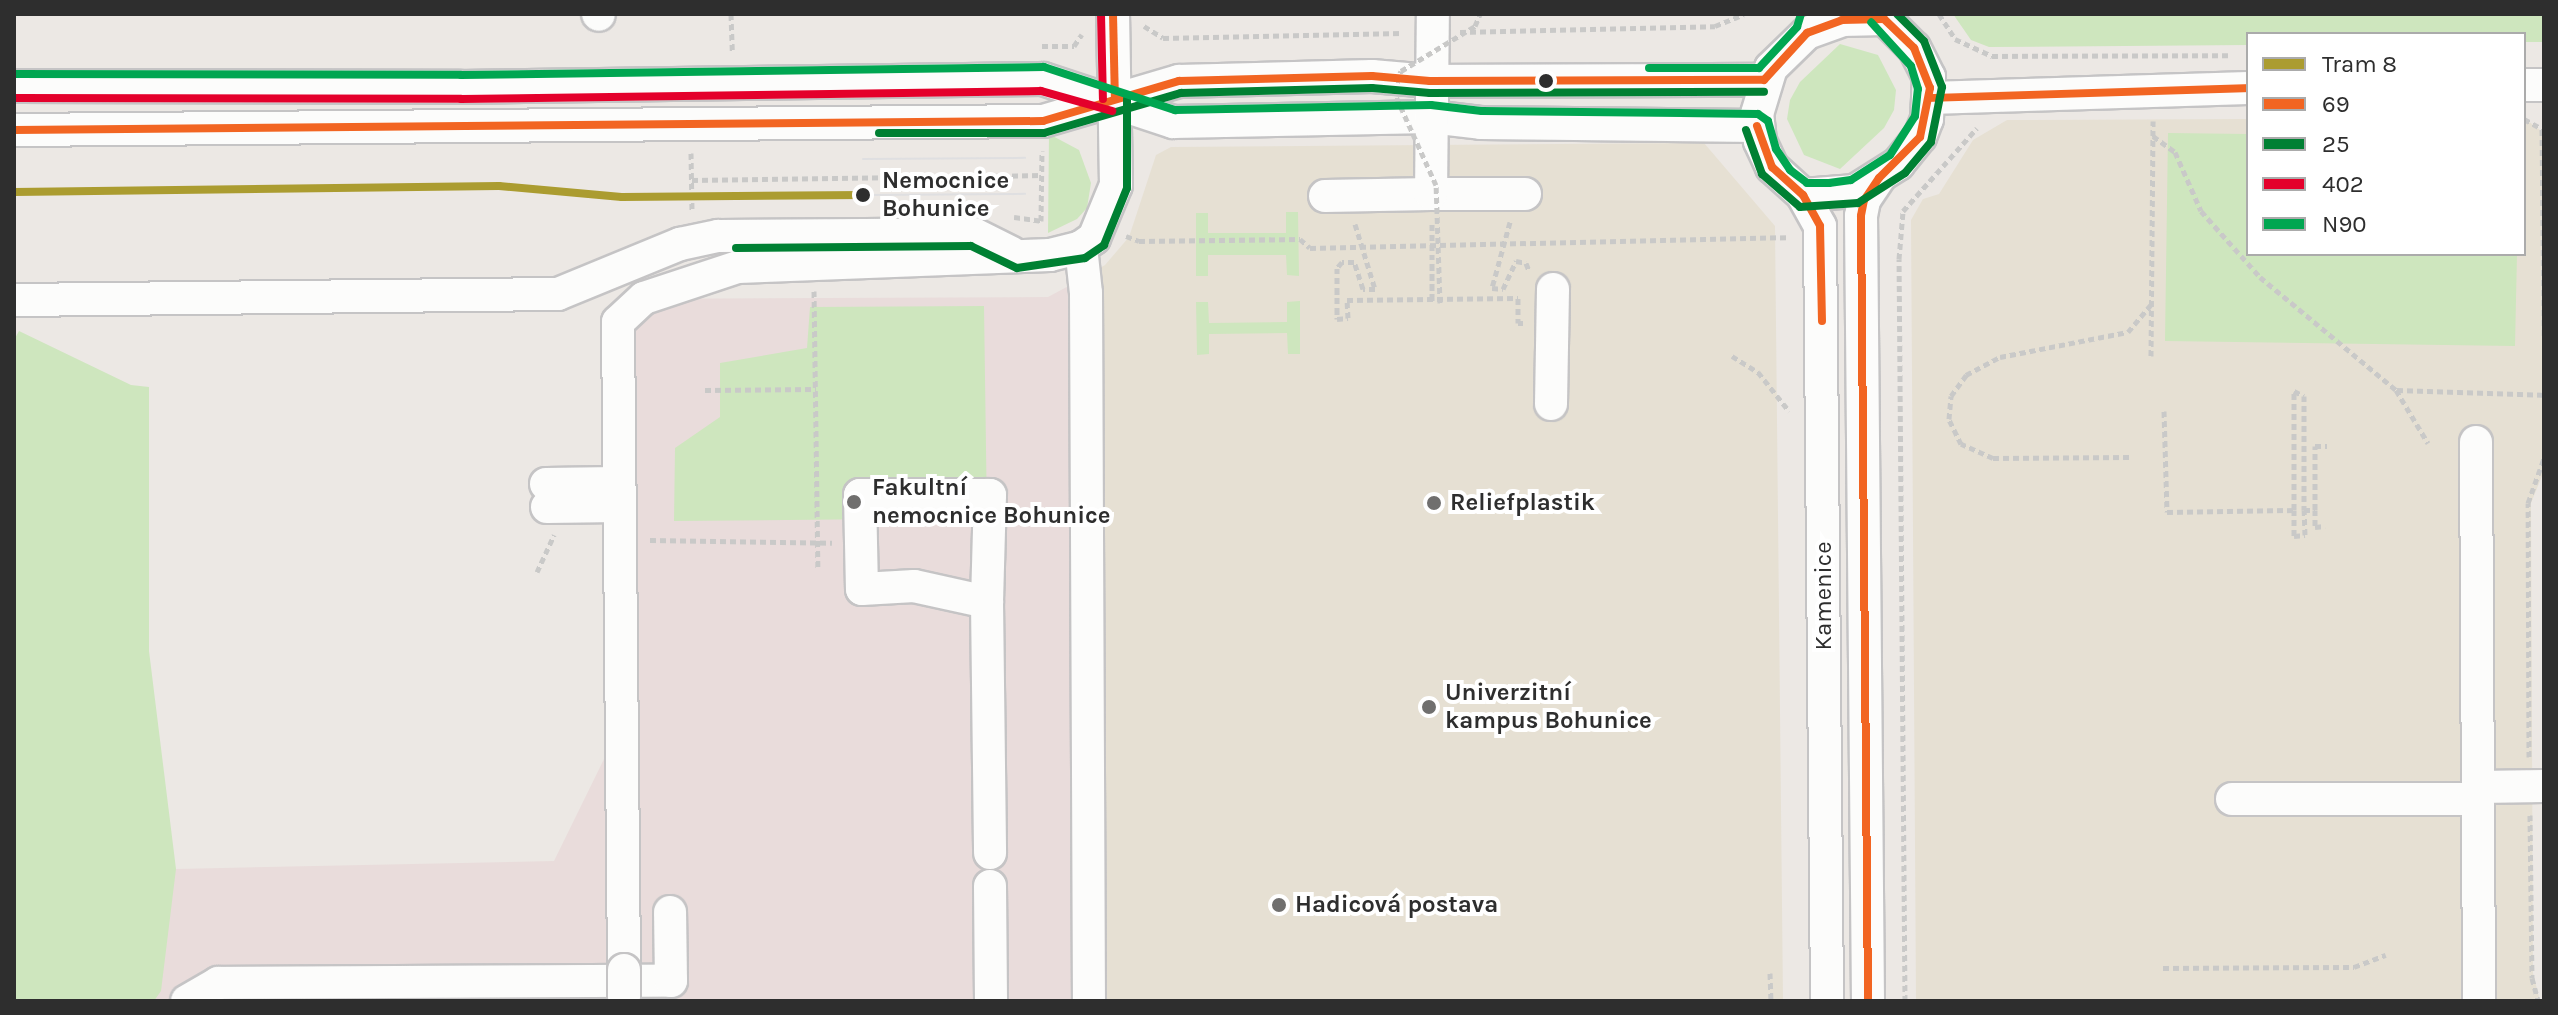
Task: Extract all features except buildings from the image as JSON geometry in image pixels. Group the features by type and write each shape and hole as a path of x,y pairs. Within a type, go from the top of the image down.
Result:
{"street":[{"path":"1089,1001 1082,260 1116,185 1113,14"},
{"path":"1431,194 1420,130 1430,81 1433,14"},
{"name":"Kamenice","path":"1827,1001 1820,226 1803,195 1772,167 1757,126 1764,80 1811,24 1882,17 1922,60 1930,98 1920,137 1879,178 1864,200 1861,216 1868,1001"},
{"path":"20,134 1043,121 1179,81 1372,76 1430,81 1764,80"},
{"path":"14,86 461,87 1043,79 1115,99 1173,122 1420,130 1481,123 1757,126"},
{"path":"1930,98 2246,88"},
{"name":"Kamenice","path":"1803,195 1855,191 1879,178"},
{"path":"1336,196 1521,194"},
{"path":"14,300 558,294 680,244 718,236 974,234 1018,256"},
{"path":"624,989 617,494 618,322 632,305 738,267 1018,256 1082,260"},
{"path":"609,275 632,305"},
{"path":"1537,293 1551,404"},
{"path":"2476,442 2479,1001"},
{"path":"551,506 617,494"},
{"path":"987,602 914,586 862,589 860,495 990,495 987,602 990,853"},
{"path":"2232,799 2478,793 2534,785"},
{"path":"990,886 991,1001"},
{"path":"187,1001 218,983 671,991 670,912"}],"path":[{"path":"731,14 732,52"},
{"path":"1440,303 1436,185 1394,92 1401,71 1475,26 1480,14"},
{"path":"1715,26 1744,14"},
{"path":"1939,14 1955,39 1992,56 2246,55"},
{"path":"2151,356 2153,120"},
{"path":"2526,120 2542,129 2544,337"},
{"path":"1905,1001 1899,259 1903,211 1932,184 1968,132 1981,126"},
{"path":"2153,136 2175,152 2201,211 2260,277 2396,390 2428,443"},
{"path":"691,145 692,219"},
{"path":"692,180 1042,175"},
{"path":"1336,196 1362,248 1375,289 1363,289 1354,262 1342,262 1337,268 1337,319 1348,318 1347,300 1518,298 1518,323 1529,323 1537,293 1526,263 1516,261 1503,289 1492,288 1521,194"},
{"path":"1082,260 1114,251 1129,228"},
{"path":"1125,236 1139,241 1300,239 1310,248 1362,248 1788,234 1787,248"},
{"path":"1432,246 1432,300"},
{"path":"814,286 818,568"},
{"path":"2129,457 1993,458 1961,444 1949,419 1951,396 1966,375 2000,357 2128,332 2151,305"},
{"path":"1732,356 1758,372 1789,411"},
{"path":"705,390 816,389"},
{"path":"2396,390 2544,395"},
{"path":"2294,391 2304,396 2305,535 2294,536 2294,510 2294,391"},
{"path":"2164,411 2167,512 2294,510"},
{"path":"2325,526 2315,527 2315,446 2327,446"},
{"path":"2538,1001 2532,978 2534,785 2528,503 2544,458"},
{"path":"537,572 551,506"},
{"path":"2304,510 2315,510"},
{"path":"619,541 861,542"},
{"path":"2163,968 2354,967 2386,955"},
{"path":"1770,973 1771,1001"}],"shaded area":[{"path":"2246,119 2246,256 2526,256 2526,120 2544,133 2544,471 2531,503 2533,973 2540,1001 1916,1001 1911,220 1923,199 1939,194 1973,140 2007,120"},
{"name":"Univerzitní kampus Bohunice","path":"1704,143 1775,226 1783,1001 1080,1001 1076,282 1105,265 1129,237 1156,155 1171,147"},
{"name":"Fakultní nemocnice Bohunice","path":"1076,282 1080,1001 14,1001 14,949 176,869 554,861 631,704 630,299 1048,297"}],"green space":[{"path":"1953,14 2544,14 2544,42 2526,42 2526,32 2246,32 2246,45 1989,47 1971,40"},
{"path":"1840,44 1878,55 1896,90 1894,110 1884,128 1840,169 1804,155 1787,119 1790,100 1800,82"},
{"path":"2168,133 2246,134 2246,256 2517,256 2515,346 2165,341"},
{"path":"1049,134 1079,150 1091,183 1087,208 1077,219 1048,233"},
{"path":"1286,212 1298,212 1299,276 1287,275 1286,255 1208,255 1208,276 1196,276 1196,213 1208,213 1208,233 1286,233"},
{"path":"1300,301 1300,354 1288,354 1287,333 1209,334 1209,354 1197,355 1196,302 1208,302 1209,323 1287,322 1287,302"},
{"path":"984,306 987,518 674,521 675,448 720,417 720,363 807,348 810,307"},
{"path":"19,331 131,385 149,387 149,651 176,869 161,991 154,1001 14,1001 14,340"}],"tram line":[{"path":"863,159 1025,158"},
{"name":"8","path":"14,192 499,186 622,197 863,195"},
{"path":"863,195 1025,194"}],"transit line":[{"name":"402","path":"1101,14 1103,99"},
{"name":"69","path":"1113,14 1115,99"},
{"name":"N90","path":"1649,68 1759,68 1797,27 1801,14"},
{"name":"25","path":"1746,130 1762,174 1800,207 1858,203 1905,173 1931,142 1942,87 1924,41 1897,14"},
{"name":"69","path":"1764,80 1807,33 1842,20 1884,19 1914,48 1930,88 1920,137 1879,178 1864,200 1861,216 1868,1001"},
{"name":"N90","path":"14,74 461,75 1044,67 1175,110 1431,105 1482,111 1758,114 1768,121 1776,149 1790,170 1807,183 1829,183 1851,180 1890,155 1915,116 1918,89 1911,66 1871,22"},
{"name":"69","path":"14,130 1043,121 1179,81 1372,76 1430,81 1764,80"},
{"name":"25","path":"879,133 1044,133 1181,93 1372,88 1430,93 1764,92"},
{"name":"69","path":"1930,98 2246,88"},
{"name":"402","path":"14,98 461,99 1041,91 1112,111"},
{"name":"25","path":"736,248 971,246 1017,268 1085,258 1104,245 1127,188 1127,99"},
{"name":"69","path":"1757,126 1772,167 1803,195 1820,226 1822,321"}],"place":[{"name":"Nemocnice Bohunice","path":"863,195"},
{"name":"Fakultní nemocnice Bohunice","path":"854,502"},
{"name":"Reliefplastik","path":"1434,503"},
{"name":"Univerzitní kampus Bohunice","path":"1429,707"},
{"name":"Hadicová postava","path":"1279,905"}]}
